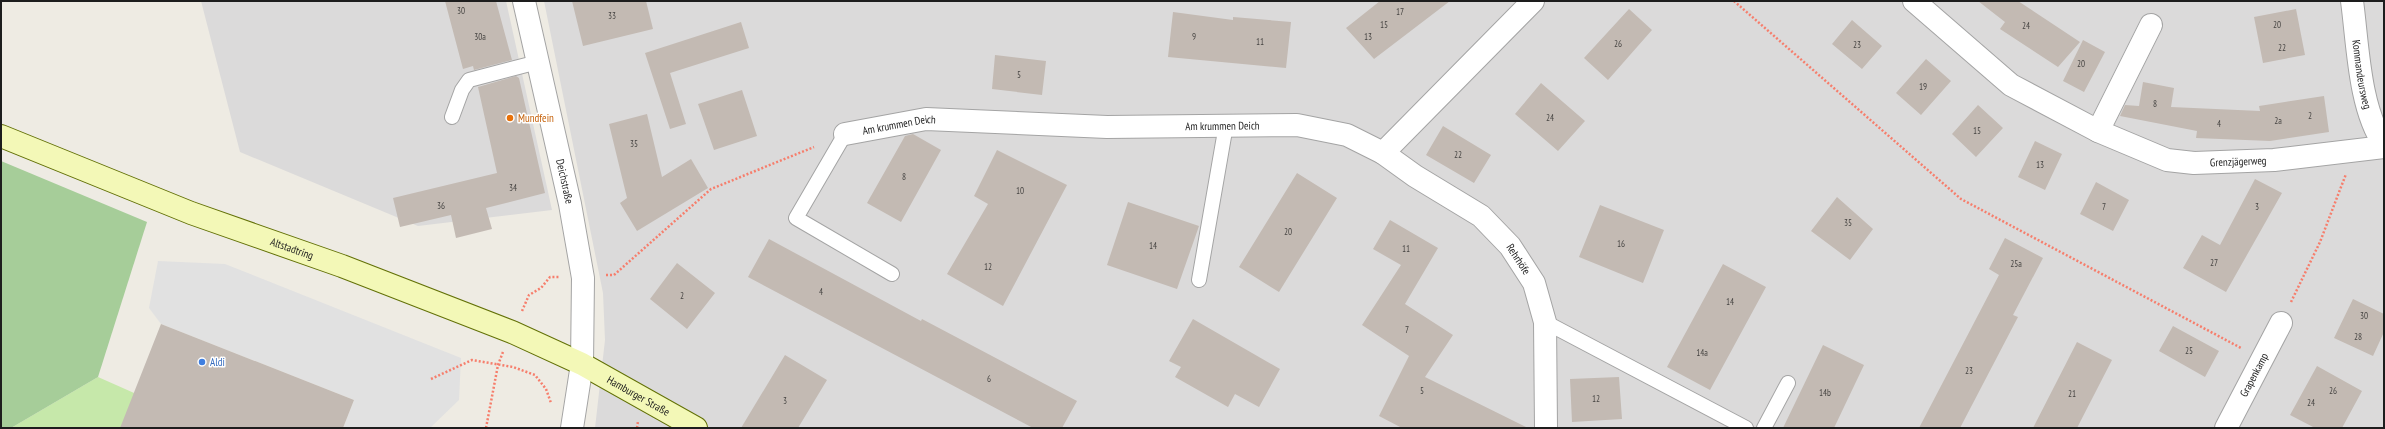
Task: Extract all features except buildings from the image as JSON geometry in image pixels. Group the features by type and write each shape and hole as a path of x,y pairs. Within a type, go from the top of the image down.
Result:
{"main road":[{"name":"Altstadtring","path":"1,136 191,213 342,266 512,332 582,364"},
{"name":"Hamburger Straße","path":"582,364 696,428"}],"street":[{"name":"Deichstraße","path":"524,1 570,204 583,278 582,364 572,428"},
{"path":"1383,153 1533,1"},
{"name":"Grenzjägerweg","path":"1914,1 2011,85 2098,131 2167,160 2194,163 2274,160 2384,147"},
{"name":"Kommandeursweg","path":"2352,1 2368,110 2376,132 2384,144"},
{"path":"2098,131 2151,25"},
{"name":"Am krummen Deich","path":"844,134 926,119 1108,127 1297,125 1347,135 1383,153"},
{"name":"Rehrhöfe","path":"1383,153 1415,176 1481,216 1510,246 1534,283 1545,322 1546,428"},
{"name":"Grapenkamp","path":"2226,428 2281,323"}],"lane":[{"path":"452,116 462,90 469,80 538,62"},
{"path":"1199,280 1226,125"},
{"path":"844,134 796,218 892,274"},
{"path":"1545,322 1746,428"},
{"path":"1764,428 1788,383"}],"path":[{"path":"1734,1 1961,200 2261,359"},
{"path":"486,428 498,364 529,295 541,288 550,277 583,278 614,274 711,190 844,134"},
{"path":"2281,323 2320,242 2353,151"},
{"path":"431,379 472,360 514,367 535,375 546,389 554,410"}],"shaded area":[{"path":"201,1 506,1 552,210 418,226 240,152"},
{"path":"544,1 2384,1 2384,428 595,428 605,340 603,293"},
{"path":"158,261 225,264 461,358 459,400 430,428 343,428 354,400 161,324 149,308"}],"green space":[{"path":"1,161 147,222 98,377 11,428 1,428"},
{"path":"98,377 213,428 11,428"}],"place":[{"name":"Mundfein","path":"510,118"},
{"name":"Aldi","path":"202,362"}]}
